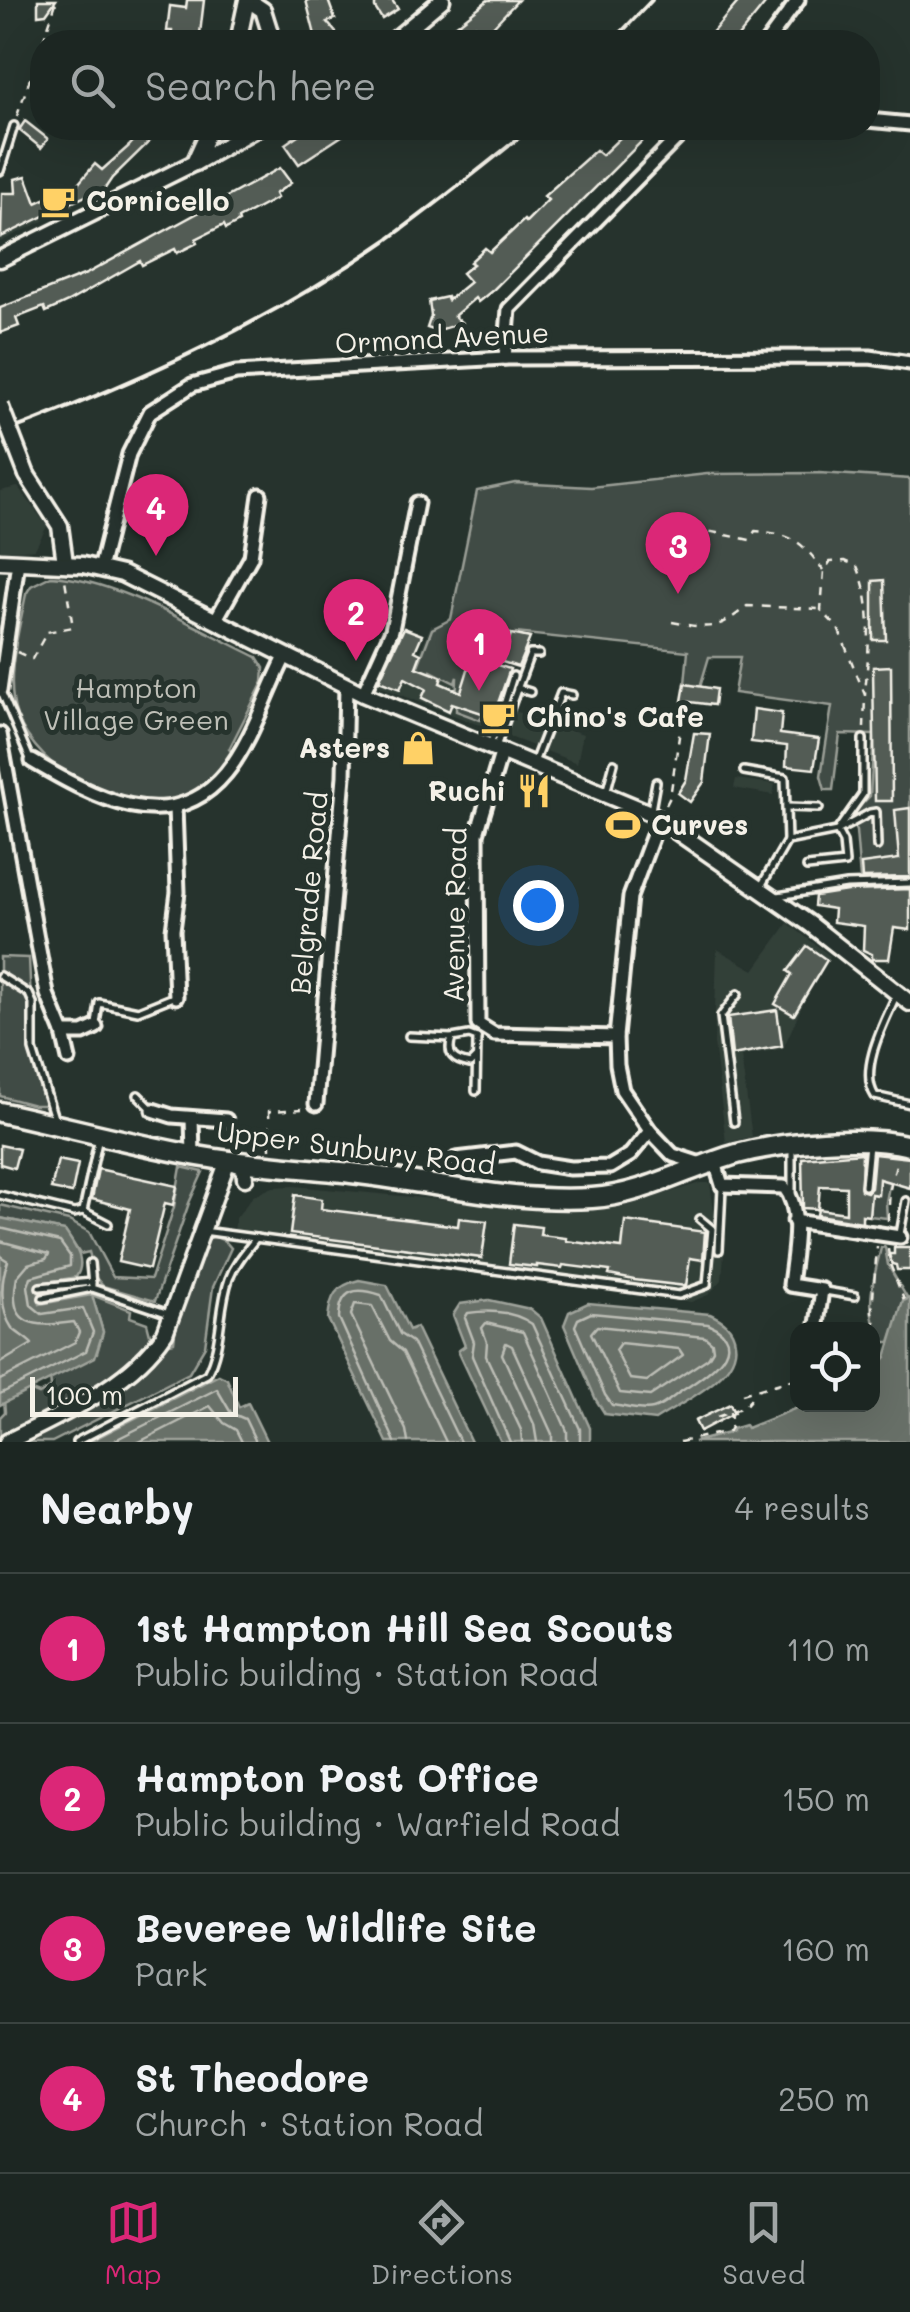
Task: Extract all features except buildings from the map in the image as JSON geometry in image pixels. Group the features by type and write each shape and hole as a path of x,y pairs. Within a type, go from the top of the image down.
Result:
{"highway":[{"name":"Upper Sunbury Road","path":"0,1112 193,1155 228,1160 271,1157 482,1194 594,1198 634,1192 739,1154 870,1141 910,1146"}],"street":[{"path":"241,30 247,0 263,10 269,30"},
{"path":"406,30 442,0"},
{"path":"776,30 798,0"},
{"path":"880,121 910,124"},
{"path":"194,163 205,140"},
{"path":"0,260 235,140"},
{"path":"505,358 509,309 674,140"},
{"name":"Ormond Avenue","path":"100,569 129,454 150,412 192,385 236,373 505,358 870,357 910,363"},
{"path":"0,405 27,474 60,526 65,563"},
{"path":"215,621 251,557 260,496"},
{"path":"362,694 392,630 417,503"},
{"path":"0,561 65,563 138,581 362,694 654,816 810,924 906,997"},
{"path":"0,689 18,562"},
{"path":"32,761 103,799 143,809 175,808 208,790 227,772 285,657"},
{"name":"Belgrade Road","path":"316,1104 344,776 346,686"},
{"path":"0,734 47,994 69,1060"},
{"name":"Avenue Road","path":"480,1030 477,834 496,747"},
{"path":"175,808 176,997"},
{"path":"654,816 630,897 616,1037 622,1090 650,1131 673,1155 710,1164 722,1185 784,1187 792,1196 796,1236 790,1285 822,1290 817,1322"},
{"path":"63,1033 83,1033 96,1027"},
{"path":"480,1030 494,1034 616,1037"},
{"path":"153,1110 226,1120"},
{"path":"192,1118 193,1155"},
{"path":"456,1159 516,1152 538,1163 570,1168 610,1167 630,1155 650,1131"},
{"path":"215,1201 271,1157"},
{"path":"7,1442 81,1404 142,1361 165,1333 228,1160 244,1167 245,1178"},
{"path":"794,1221 900,1237"}],"lane":[{"path":"0,171 14,126"},
{"path":"496,747 530,654 539,654"},
{"path":"503,708 513,676"},
{"path":"517,688 530,692"},
{"path":"0,689 32,761"},
{"path":"534,763 561,692 572,695"},
{"path":"496,727 496,747"},
{"path":"837,831 863,794 864,739"},
{"path":"606,793 614,763"},
{"path":"744,771 785,778 786,841 764,894 910,883"},
{"path":"654,816 656,782"},
{"path":"786,808 819,808"},
{"path":"786,841 837,831 876,812 877,846"},
{"path":"808,867 845,863 837,831"},
{"path":"0,976 29,994 33,1003 34,1050 55,1124"},
{"path":"734,1122 721,1016 738,994"},
{"path":"96,1027 99,1003 138,1011 176,997"},
{"path":"906,997 876,1036 870,1088 874,1096 910,1104"},
{"path":"409,1036 452,1038 480,1030"},
{"path":"476,1092 480,1030"},
{"path":"452,1038 451,1056 457,1062 470,1064 476,1058"},
{"path":"138,1095 153,1110"},
{"path":"82,1211 99,1134"},
{"path":"866,1186 870,1141"},
{"path":"791,1146 792,1196"},
{"path":"720,1250 722,1185"},
{"path":"0,1196 74,1213 82,1211 108,1224"},
{"path":"900,1237 906,1201"},
{"path":"200,1230 678,1295 707,1285 712,1229 700,1219"},
{"path":"76,1442 207,1374 216,1357 228,1282 238,1259 256,1238"},
{"path":"90,1263 92,1285"},
{"path":"40,1287 92,1285 172,1314"},
{"path":"43,1298 92,1285"},
{"path":"822,1290 855,1296"}],"path":[{"path":"48,30 58,0"},
{"path":"14,126 30,80"},
{"path":"681,538 698,529 750,540 755,531 786,534 805,547 824,571"},
{"path":"821,610 824,571 830,562 845,561 857,566 868,608 864,739"},
{"path":"6,648 32,659 47,632 73,627 65,563"},
{"path":"672,622 724,626 747,606 821,610 838,628 865,695"},
{"path":"654,816 670,797 684,703"},
{"path":"271,1157 269,1111 315,1109 316,1104"},
{"path":"874,1322 878,1235"},
{"path":"742,1394 790,1380"},
{"path":"717,1417 745,1406 751,1391"},
{"path":"680,1442 728,1431 732,1425 730,1412"}],"shaded area":[{"path":"64,188 74,206 0,242 0,220"},
{"path":"18,487 47,526 35,549 0,552 0,491"},
{"path":"431,625 511,633 488,702 583,734 577,763 373,684 383,662 411,674"},
{"path":"736,779 775,784 773,795 734,788"},
{"path":"788,923 830,956 810,988 783,1049 741,1056 752,1137 726,1143 714,1043 717,949 754,970"},
{"path":"710,1183 716,1225 726,1226 722,1280 708,1295 691,1302 234,1230 236,1218 253,1196 273,1187 561,1211 625,1206"}],"green space":[{"path":"819,473 910,479 910,875 860,879 856,831 849,817 870,796 874,735 840,734 833,790 825,790 821,776 832,706 734,693 740,657 709,657 700,687 685,684 688,651 516,633 510,651 502,649 497,665 472,657 467,673 473,675 464,707 483,713 480,720 456,711 457,677 455,683 431,671 425,683 413,679 432,629 451,619 477,491 515,483 591,487 707,474"},
{"name":"Hampton Village Green","path":"51,576 76,579 129,596 257,657 264,668 263,682 229,749 233,753 199,792 160,804 110,797 64,772 28,737 13,702 14,655 26,594 31,586"},
{"path":"0,957 29,958 33,1049 51,1105 0,1096"},
{"path":"181,1167 203,1172 155,1301 103,1286 96,1278 89,1252 80,1254 65,1231 0,1218 0,1205 69,1221 89,1232 113,1277 151,1279 174,1207"},
{"path":"891,1175 887,1218 869,1216 871,1194 878,1194 879,1177"},
{"path":"214,1236 231,1248 213,1287 205,1346 189,1373 52,1442 0,1442 4,1399 24,1388 39,1394 51,1387 50,1377 97,1353 103,1332 92,1295 131,1310 130,1317 147,1323 152,1342 174,1342 181,1301 191,1288 203,1246"},
{"path":"885,1247 888,1265 907,1298 890,1342 882,1342 880,1322 874,1322 871,1307 881,1248"}],"water":[{"path":"0,1218 65,1231 78,1254 79,1271 76,1277 38,1284 40,1304 92,1295 103,1332 95,1357 0,1405"},
{"path":"359,1280 387,1285 409,1330 416,1327 471,1442 387,1442 328,1319 335,1293"},
{"path":"910,1298 910,1442 694,1442 745,1425 747,1428 790,1411 880,1412 880,1363 886,1357 903,1301"},
{"path":"489,1300 530,1309 541,1318 590,1428 590,1442 501,1442 458,1351 465,1346 453,1315 460,1304"},
{"path":"588,1303 710,1314 732,1332 734,1354 719,1377 655,1420 605,1414 564,1325 569,1312"},
{"path":"219,1375 227,1379 239,1407 248,1403 267,1442 89,1442"}],"railway":[{"path":"623,30 652,0"},
{"path":"0,434 150,372 296,298 387,240 516,140"}],"place":[{"name":"Cornicello","path":"58,201"},
{"name":"St Theodore","path":"156,556"},
{"name":"Beveree Wildlife Site","path":"678,594"},
{"name":"Hampton Post Office","path":"356,661"},
{"name":"1st Hampton Hill Sea Scouts","path":"479,691"},
{"name":"Chino's Cafe","path":"498,717"},
{"name":"Asters","path":"418,748"},
{"name":"Ruchi","path":"534,791"},
{"name":"Curves","path":"623,825"}]}
